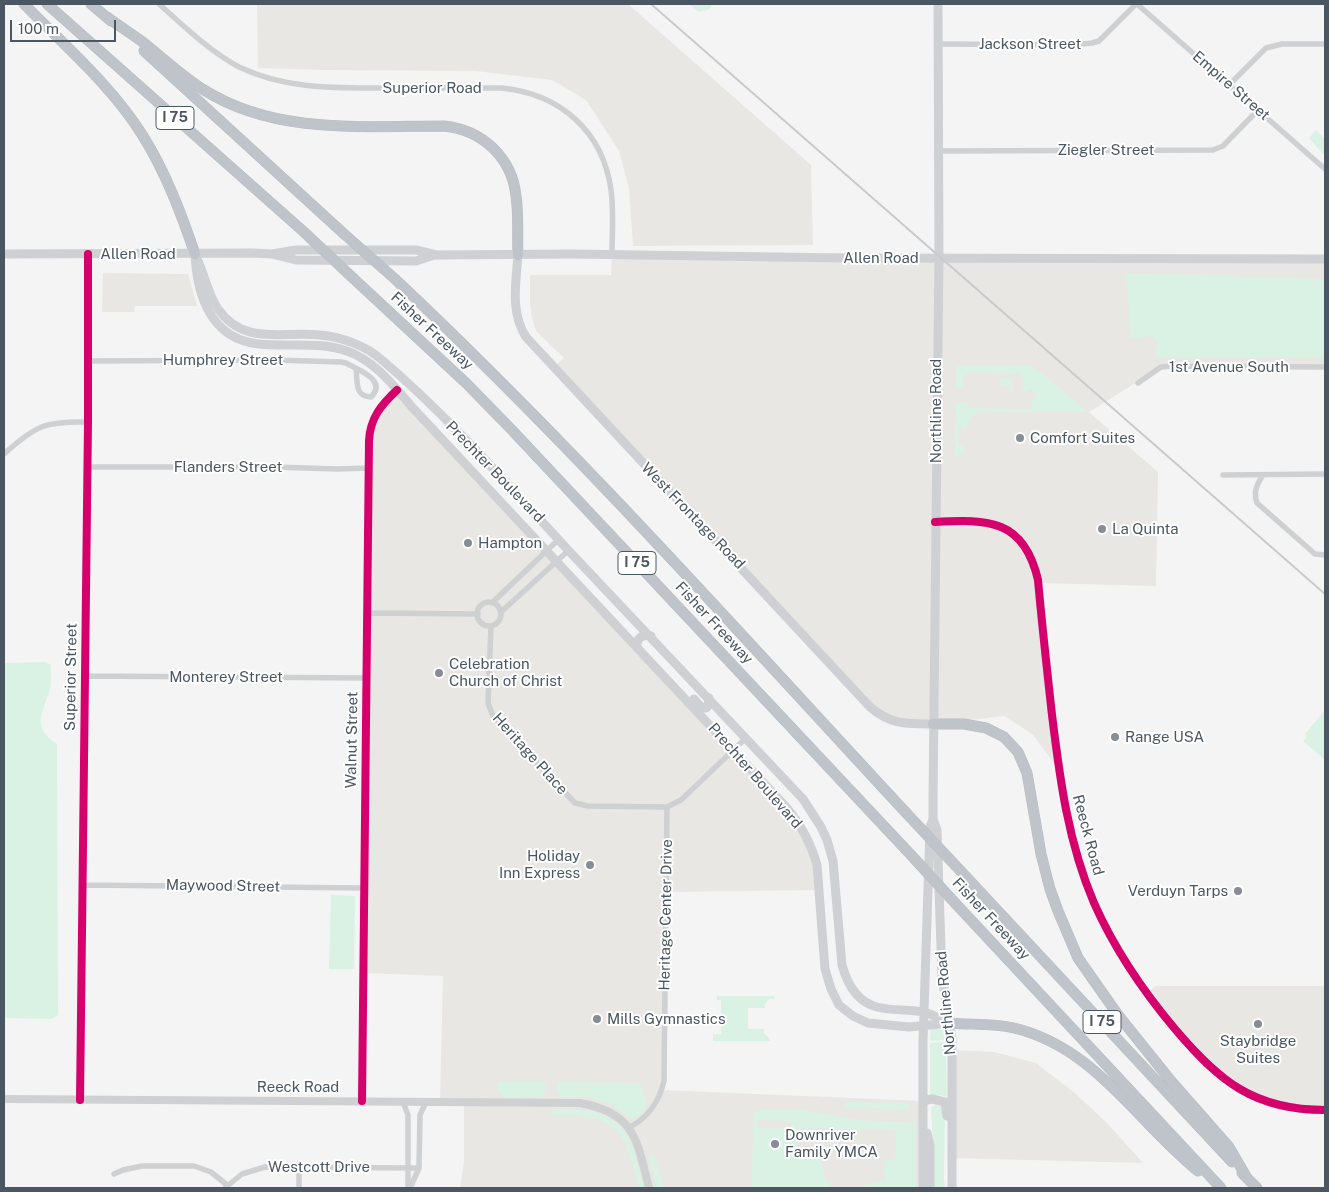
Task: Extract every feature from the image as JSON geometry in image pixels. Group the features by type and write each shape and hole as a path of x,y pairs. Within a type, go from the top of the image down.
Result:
{"highway":[{"path":"24,4 105,86 139,130 156,157 175,195 195,254"},
{"name":"Fisher Freeway","path":"47,4 304,232 432,351 510,428 1220,1188"},
{"name":"Fisher Freeway","path":"92,4 260,159 395,279 487,366 1257,1188"},
{"path":"107,17 144,43 179,73 205,91 237,108 301,124 444,126 473,134 495,150 510,172 517,204 518,255"},
{"path":"933,724 964,724 986,728 1004,737 1018,752 1027,773 1041,854 1050,889 1078,958 1118,1015 1171,1081 1228,1147 1247,1178"},
{"path":"950,1022 990,1024 1015,1028 1042,1037 1066,1049 1099,1074 1182,1158 1220,1188"}],"main road":[{"name":"Northline Road","path":"923,1188 924,1025 930,827 933,818 938,258 938,4"},
{"name":"Allen Road","path":"4,254 272,254 296,260 416,261 436,254 846,258 1325,259"},
{"name":"Prechter Boulevard","path":"195,254 196,275 207,311 227,334 258,344 318,345 346,350 365,360 381,372 787,808 802,827 813,850 816,864 825,969 831,989 839,1005 853,1016 868,1023 909,1027 950,1022"},
{"name":"Prechter Boulevard","path":"195,254 218,309 230,322 243,331 261,334 319,334 360,346 380,358 478,453 803,799 816,818 827,840 833,861 842,965 845,977 852,991 864,1001 876,1007 925,1012 950,1022"},
{"name":"West Frontage Road","path":"518,255 515,310 519,324 526,337 756,582 870,707 881,715 900,723 933,724"},
{"path":"465,463 478,453"},
{"path":"495,496 496,488 500,485 508,484"},
{"path":"523,526 531,525 538,516"},
{"path":"637,648 637,642 640,638 645,635 651,636"},
{"path":"665,677 676,681 704,708 708,706 709,698"},
{"path":"802,827 813,826 816,818"},
{"name":"Northline Road","path":"933,818 937,830 942,977 952,1041 952,1188"},
{"path":"822,935 830,928 839,933"},
{"path":"924,1101 932,1099 945,1102 947,1115 946,1176 952,1188"},
{"path":"924,1121 930,1146 930,1188"}],"street":[{"name":"Superior Road","path":"159,4 204,44 227,60 248,71 285,83 320,88 502,88 527,92 550,101 567,112 582,126 595,144 604,163 609,177 612,201 612,256"},
{"name":"Jackson Street","path":"938,44 1073,45 1092,43 1104,38 1136,4"},
{"name":"Empire Street","path":"1136,4 1325,169"},
{"path":"1229,85 1266,48 1282,44 1325,44"},
{"name":"Ziegler Street","path":"938,151 1213,150 1223,146 1258,110"},
{"name":"Superior Street","path":"80,1100 88,467 88,254"},
{"name":"Humphrey Street","path":"88,360 340,362 346,363 356,369 374,380 377,386 376,392 371,397 360,393 357,386 356,369"},
{"name":"1st Avenue South","path":"1138,382 1161,367 1172,366 1325,367"},
{"name":"Walnut Street","path":"362,1101 369,436 371,424 378,409 397,390"},
{"path":"4,454 27,434 42,426 56,422 88,422"},
{"name":"Flanders Street","path":"88,467 369,468"},
{"path":"1223,475 1325,474"},
{"path":"1263,475 1257,485 1254,496 1257,503 1315,554 1325,555"},
{"name":"Reeck Road","path":"935,522 976,520 995,524 1020,540 1027,549 1034,564 1038,580 1059,770 1066,813 1085,879 1101,918 1116,947 1164,1015 1199,1057 1213,1070 1237,1088 1268,1102 1301,1109 1325,1110"},
{"path":"559,539 493,602 483,604 478,614 481,622 491,626 498,622 501,612 569,550"},
{"path":"493,602 501,612"},
{"path":"368,613 478,614"},
{"name":"Heritage Place","path":"491,626 488,703 493,716 567,797 575,804 588,806 667,807"},
{"name":"Monterey Street","path":"85,676 367,678"},
{"path":"667,807 682,800 746,738"},
{"name":"Heritage Center Drive","path":"628,1128 640,1122 652,1110 660,1096 664,1081 667,807"},
{"name":"Maywood Street","path":"83,885 364,888"},
{"name":"Reeck Road","path":"4,1099 580,1103 609,1111 621,1119 640,1151 650,1188"},
{"path":"403,1102 408,1115 409,1188"},
{"path":"409,1188 419,1168 420,1115 426,1102"},
{"path":"114,1174 142,1166 194,1166 212,1172 226,1187"},
{"name":"Westcott Drive","path":"226,1187 242,1174 258,1168 272,1166 419,1168"},
{"path":"299,1166 299,1188"}],"shaded area":[{"path":"257,4 628,4 811,165 813,245 633,246 629,188 619,151 586,100 552,80 476,71 258,68"},
{"path":"612,255 1325,259 1325,367 1161,367 1089,412 1158,472 1156,586 1038,583 1059,770 1033,735 1005,716 933,724 881,715 554,367 564,358 536,331 530,303 530,275 611,275"},
{"path":"103,273 188,274 197,306 135,306 134,312 102,312"},
{"path":"397,390 802,827 819,890 666,892 662,1090 923,1101 923,1188 460,1188 464,1162 464,1102 440,1102 443,976 364,973 371,424"},
{"path":"1156,986 1325,986 1325,1110 1268,1102 1213,1070 1147,992"},
{"path":"952,1050 994,1052 1036,1063 1076,1094 1107,1123 1143,1163 952,1158"}],"green space":[{"path":"689,4 713,4 710,9 699,12"},
{"path":"1316,130 1325,139 1325,156 1309,138"},
{"path":"1126,273 1325,279 1325,358 1156,357 1157,341 1151,336 1131,338"},
{"path":"956,366 1033,366 1088,412 979,412 970,417 966,428 959,428 958,445 964,446 964,451 960,456 955,457 956,403 967,403 969,408 1031,409 1032,400 1037,395 1031,389 1023,394 1023,378 1017,373 970,372 963,377 963,387 956,387"},
{"path":"1000,378 1010,378 1012,381 1012,393 1010,393 1010,386 1000,386"},
{"path":"45,662 51,665 51,683 42,712 41,725 49,737 57,744 58,1015 51,1019 4,1018 4,663"},
{"path":"1325,710 1325,760 1303,741 1307,737 1305,734"},
{"path":"331,895 355,896 354,969 329,969"},
{"path":"717,996 775,996 775,999 769,999 764,1005 765,1008 748,1008 748,1029 764,1029 764,1033 770,1041 713,1041 713,1034 721,1034 721,1000 717,1000"},
{"path":"931,1029 944,1030 944,1040 930,1041"},
{"path":"945,1042 947,1094 946,1097 930,1095 930,1043"},
{"path":"498,1082 546,1082 546,1090 541,1097 503,1097 498,1090"},
{"path":"557,1082 640,1083 647,1104 640,1115 631,1118 604,1101 562,1097 557,1091"},
{"path":"846,1102 909,1103 911,1106 909,1109 846,1108 843,1105"},
{"path":"935,1105 944,1107 945,1110 945,1188 932,1188 933,1144 931,1108"},
{"path":"556,1109 599,1113 616,1123 630,1141 626,1144 611,1126 593,1118 572,1115 549,1115"},
{"name":"Downriver Family YMCA","path":"759,1110 806,1110 857,1120 913,1122 913,1117 916,1124 916,1188 912,1188 912,1174 911,1188 855,1188 886,1180 883,1169 887,1167 885,1160 895,1159 896,1130 822,1128 798,1129 797,1158 829,1159 821,1161 826,1182 833,1181 828,1188 752,1188 753,1116","holes":["757,1120 791,1121 791,1128 757,1128"]},
{"path":"632,1143 644,1188 639,1188 626,1145"},
{"path":"653,1152 663,1188 657,1188 649,1159"}],"railway":[{"path":"651,4 1325,594"}],"cycle path":[{"path":"80,1100 88,422 88,254"},
{"path":"362,1101 369,441 377,412 397,390"},
{"path":"935,522 971,521 1001,527 1013,534 1023,545 1032,560 1038,580 1055,739 1071,834 1094,903 1130,969 1175,1029 1207,1064 1223,1077 1240,1089 1278,1105 1300,1109 1325,1110"}],"place":[{"name":"Comfort Suites","path":"1020,438"},
{"name":"La Quinta","path":"1102,529"},
{"name":"Hampton","path":"468,543"},
{"name":"Celebration Church of Christ","path":"439,673"},
{"name":"Range USA","path":"1115,737"},
{"name":"Holiday Inn Express","path":"590,865"},
{"name":"Verduyn Tarps","path":"1238,891"},
{"name":"Mills Gymnastics","path":"597,1019"},
{"name":"Staybridge Suites","path":"1258,1024"},
{"name":"Downriver Family YMCA","path":"775,1144"}]}
